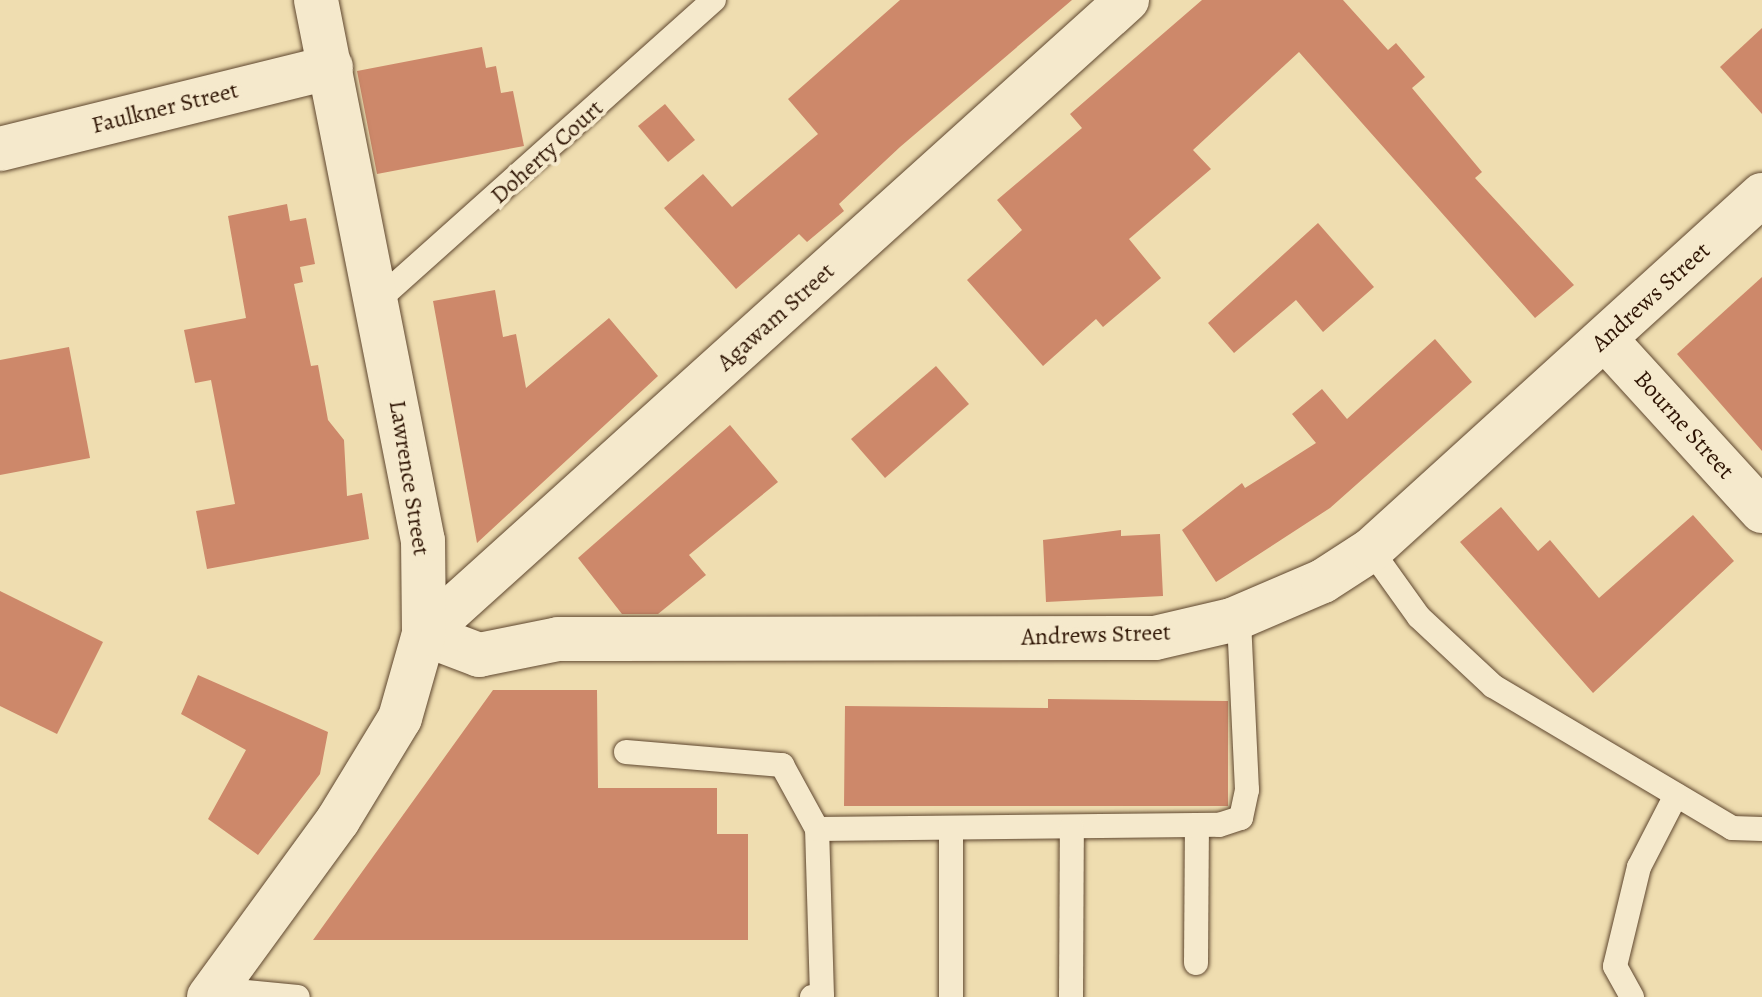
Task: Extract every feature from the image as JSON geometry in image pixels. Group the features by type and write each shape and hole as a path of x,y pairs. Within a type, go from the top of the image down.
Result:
{"street":[{"name":"Lawrence Street","path":"212,993 338,820 400,718 424,634 423,541 316,0"},
{"name":"Agawam Street","path":"424,634 1127,0"},
{"name":"Faulkner Street","path":"0,149 331,67"},
{"name":"Andrews Street","path":"424,634 479,655 558,639 1155,638 1239,618 1313,587 1371,550 1762,195"},
{"name":"Bourne Street","path":"1605,339 1762,511"}],"lane":[{"name":"Doherty Court","path":"377,301 714,0"},
{"path":"1371,550 1419,617 1493,686 1732,828 1762,829"},
{"path":"817,829 951,830 1197,825 1241,818 1247,790 1239,618"},
{"path":"626,752 782,765 817,829 822,997 812,997"},
{"path":"1632,997 1615,966 1639,867 1676,795"},
{"path":"1196,963 1197,825"},
{"path":"1071,997 1072,828"},
{"path":"951,830 951,997"},
{"path":"212,993 298,997"}],"building":[{"path":"900,0 1072,0 900,147 839,204 844,211 807,242 799,234 736,289 664,208 703,174 732,207 818,134 788,99"},
{"path":"1202,0 1343,0 1388,50 1396,43 1425,77 1412,88 1482,172 1475,178 1574,285 1535,318 1299,52 1193,150 1211,169 1129,239 1161,278 1103,327 1096,319 1043,366 967,280 1022,230 997,200 1082,128 1070,114"},
{"path":"1762,28 1762,114 1720,67"},
{"path":"482,47 486,68 496,66 501,93 513,91 524,146 377,174 357,71"},
{"path":"665,104 695,140 668,162 638,126"},
{"path":"287,204 290,221 306,218 315,264 300,267 303,282 294,284 311,366 318,365 328,420 344,440 347,496 362,493 369,539 207,569 196,511 235,504 211,380 195,383 184,330 246,318 228,216"},
{"path":"1318,223 1374,287 1323,332 1296,300 1234,353 1208,323"},
{"path":"1762,277 1762,451 1677,354"},
{"path":"495,290 503,337 516,334 526,388 609,318 658,376 477,543 433,301"},
{"path":"1435,339 1472,382 1330,508 1216,582 1182,530 1242,483 1245,488 1316,443 1292,414 1322,389 1347,419"},
{"path":"69,347 90,458 0,475 0,360"},
{"path":"936,366 969,404 885,478 851,439"},
{"path":"730,425 778,482 689,555 706,575 658,614 622,614 578,558"},
{"path":"1501,507 1538,551 1550,540 1599,598 1693,515 1734,561 1593,693 1460,542"},
{"path":"1121,530 1121,536 1160,534 1163,596 1046,602 1043,540"},
{"path":"0,591 103,642 57,734 0,706"},
{"path":"198,675 328,732 320,774 258,855 208,819 246,750 181,714"},
{"path":"493,690 597,690 598,788 717,788 717,834 748,834 748,940 313,940"},
{"path":"1048,699 1228,701 1228,806 844,806 845,706 1048,708"}]}
